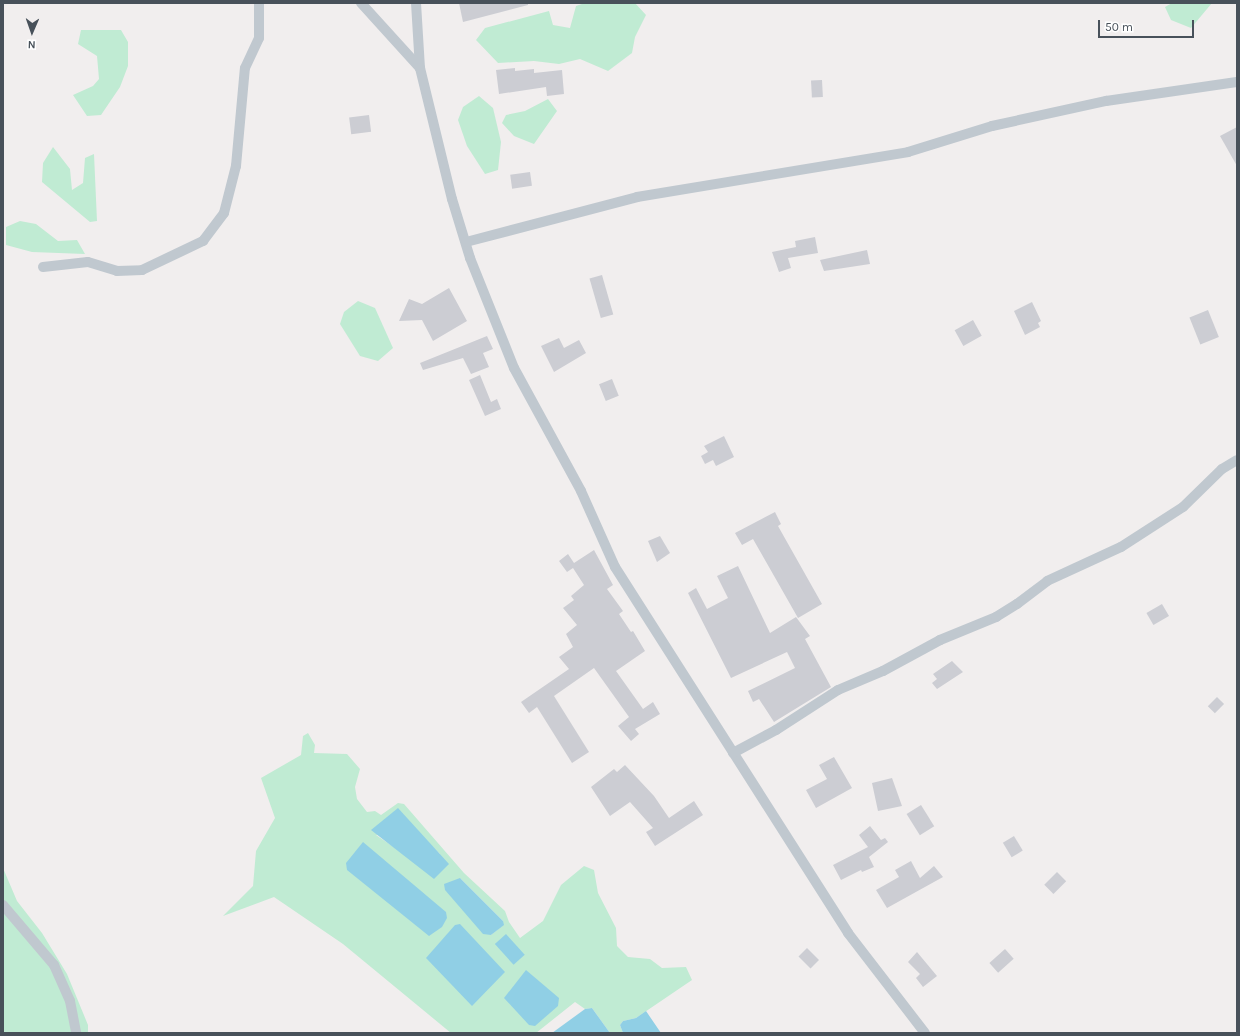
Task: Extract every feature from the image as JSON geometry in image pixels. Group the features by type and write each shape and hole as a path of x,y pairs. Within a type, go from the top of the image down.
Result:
{"street":[{"path":"43,267 88,262 117,271 142,270 203,241 224,213 233,180 240,132 245,68 259,38 260,3"},
{"path":"361,3 420,68"},
{"path":"416,3 420,68 466,242 514,368 581,491 615,567 848,932 925,1033"},
{"path":"466,242 636,197 908,152 992,126 1106,101 1237,82"},
{"path":"733,753 776,730 838,690 883,671 940,640 996,616 1017,604 1046,580 1121,547 1183,507 1222,469 1237,460"},
{"path":"3,905 54,965 70,1001 76,1033"}],"green space":[{"path":"585,3 635,3 646,15 635,37 632,53 608,71 580,59 559,64 534,61 498,63 476,40 485,28 549,11 553,25 570,28 576,6"},
{"path":"1172,3 1212,3 1191,28 1171,20 1165,7"},
{"path":"81,30 121,30 128,42 128,66 120,87 101,115 87,116 73,95 93,86 99,79 97,56 78,44"},
{"path":"479,96 493,108 501,142 498,170 485,174 467,146 458,120 463,107"},
{"path":"548,99 557,111 534,144 514,136 502,123 506,115 525,111"},
{"path":"53,147 70,169 72,190 83,183 85,158 94,154 97,221 90,222 42,182 43,163"},
{"path":"20,221 36,224 58,241 77,240 85,254 32,252 6,245 6,227"},
{"path":"358,301 375,308 393,348 378,361 360,356 340,324 344,312"},
{"path":"308,733 315,745 314,753 347,754 360,769 355,787 357,799 367,812 375,811 381,815 398,803 404,804 464,873 505,911 509,922 520,938 543,921 561,885 584,866 594,870 598,893 616,928 617,946 628,957 650,959 662,968 686,967 692,980 636,1018 623,1021 620,1025 623,1033 610,1033 592,1008 585,1009 575,1002 536,1033 451,1033 343,944 274,897 223,916 253,886 256,851 275,818 261,778 301,755 303,736","holes":["376,835 423,838 440,854 401,852","460,878 503,921 503,925 491,935"]},
{"path":"3,868 17,901 42,933 67,974 88,1025 88,1033 3,1033"}],"water":[{"path":"398,808 449,864 434,879 371,830"},
{"path":"363,842 446,912 447,918 442,927 429,936 347,870 346,863"},
{"path":"460,878 503,921 504,925 491,935 483,934 445,890 444,884"},
{"path":"460,924 505,972 472,1006 426,958 455,925"},
{"path":"506,934 525,955 514,965 495,944"},
{"path":"526,970 559,998 558,1006 535,1026 529,1025 504,998"},
{"path":"592,1008 610,1033 552,1033 585,1009"},
{"path":"646,1011 661,1033 623,1033 620,1025 623,1021 636,1018"}],"building":[{"path":"459,3 528,3 528,5 463,22"},
{"path":"515,68 515,71 534,69 534,73 562,70 564,94 547,96 546,87 499,94 496,70"},
{"path":"822,80 823,97 812,98 811,81"},
{"path":"369,115 371,132 351,134 349,117"},
{"path":"1237,127 1237,166 1220,136"},
{"path":"530,172 532,186 512,189 510,175"},
{"path":"815,237 818,253 788,258 791,268 779,272 772,252 796,247 795,241"},
{"path":"867,250 870,264 824,271 820,260"},
{"path":"602,275 613,314 601,318 590,279"},
{"path":"449,288 467,321 433,341 422,320 399,321 409,299 422,304"},
{"path":"1032,302 1041,321 1038,323 1040,327 1025,335 1014,311"},
{"path":"1208,310 1219,337 1200,344 1189,317"},
{"path":"973,320 982,336 963,346 955,330"},
{"path":"487,336 493,349 483,353 489,367 471,374 463,358 423,370 420,363"},
{"path":"559,338 564,348 579,340 586,353 554,372 541,346"},
{"path":"480,375 491,402 497,399 501,409 485,416 469,380"},
{"path":"612,379 619,396 606,401 599,384"},
{"path":"724,436 734,457 716,466 713,460 705,464 701,456 708,452 704,446"},
{"path":"775,512 781,524 778,526 822,604 798,618 753,539 742,545 735,533"},
{"path":"660,536 670,553 657,562 648,541"},
{"path":"594,550 613,585 607,589 623,611 619,614 631,632 633,631 645,651 616,671 643,709 653,702 660,714 635,729 639,734 631,741 618,726 629,717 594,668 554,696 589,752 572,763 537,707 529,713 521,702 569,669 559,657 573,647 566,634 577,625 563,608 574,600 571,596 584,585 573,568 567,572 559,561 568,554 574,563"},
{"path":"738,566 770,633 796,617 810,636 805,639 831,687 774,722 759,699 753,702 748,691 795,668 787,652 731,678 688,593 696,588 707,609 728,598 717,576"},
{"path":"1162,604 1169,616 1153,625 1146,613"},
{"path":"952,661 963,672 937,689 932,683 937,679 933,674"},
{"path":"1217,697 1224,704 1215,713 1208,706"},
{"path":"834,757 852,788 816,808 806,790 827,779 819,765"},
{"path":"625,765 654,796 669,818 694,801 703,815 655,846 646,832 653,828 630,802 610,816 591,787 614,769 617,772"},
{"path":"892,778 902,806 878,811 872,783"},
{"path":"921,805 934,826 920,835 907,814"},
{"path":"870,826 881,840 885,838 888,842 869,857 874,867 862,872 861,870 841,880 833,865 868,847 859,835"},
{"path":"1014,836 1023,851 1012,857 1003,843"},
{"path":"911,861 920,878 934,866 943,877 887,908 876,890 899,877 895,870"},
{"path":"1057,872 1066,881 1053,894 1044,885"},
{"path":"807,948 819,960 811,969 799,956"},
{"path":"1005,949 1014,959 998,973 989,963"},
{"path":"917,952 937,976 923,987 916,978 920,974 908,962"}]}
